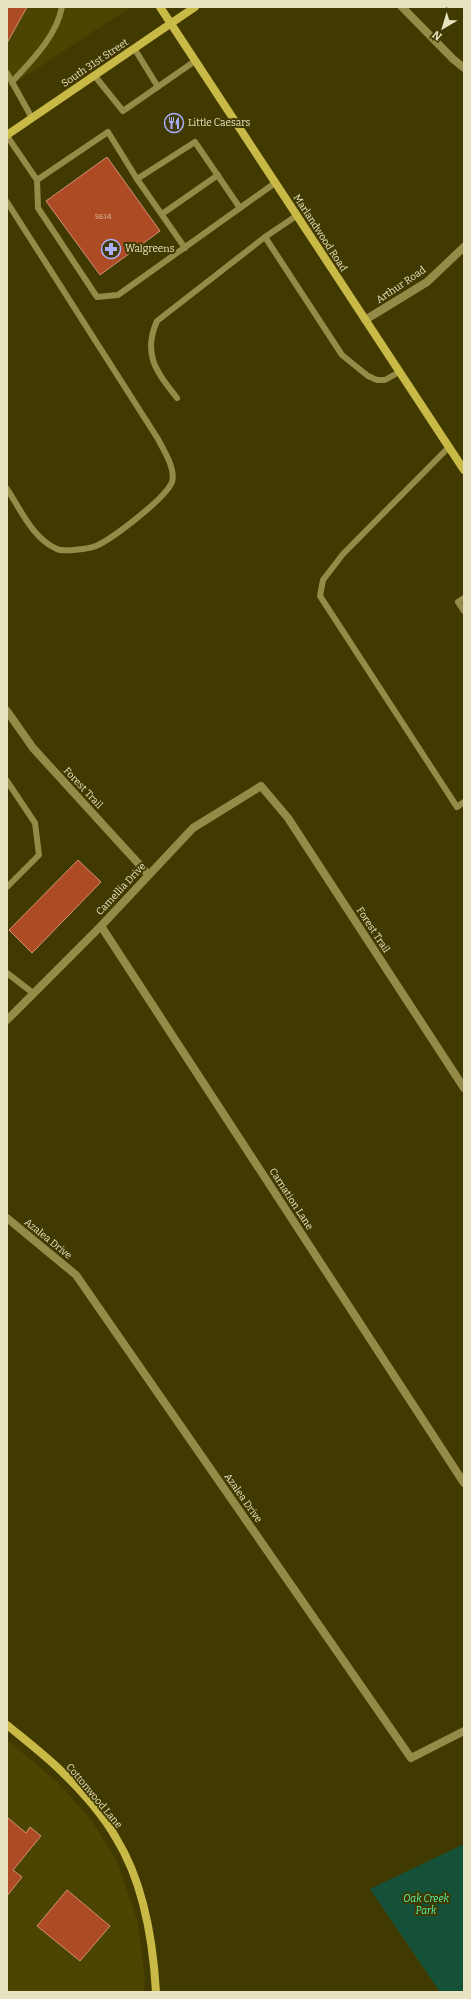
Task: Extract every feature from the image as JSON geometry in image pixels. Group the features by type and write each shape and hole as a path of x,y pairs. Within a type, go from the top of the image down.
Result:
{"street":[{"name":"Marlandwood Road","path":"160,7 464,470"},
{"name":"South 31st Street","path":"7,135 195,7"},
{"path":"402,7 447,53 464,68"},
{"name":"Arthur Road","path":"365,320 427,282 464,247"},
{"name":"Forest Trail","path":"7,710 33,748 148,874"},
{"name":"Forest Trail","path":"262,786 288,818 464,1088"},
{"name":"Camellia Drive","path":"7,1020 33,992 101,926 148,874 193,828 262,786"},
{"name":"Carnation Lane","path":"101,926 464,1483"},
{"name":"Azalea Drive","path":"7,1218 76,1274 411,1758 464,1731"},
{"name":"Cottonwood Lane","path":"7,1725 59,1768 94,1808 116,1838 131,1868 150,1929 156,1992"}],"lane":[{"path":"12,82 39,53 60,18 62,7"},
{"path":"134,48 158,87"},
{"path":"94,75 124,111 195,61"},
{"path":"7,74 32,118"},
{"path":"37,180 108,132 137,179 185,248"},
{"path":"7,135 37,180 38,208 97,297 118,295 275,183"},
{"path":"137,179 195,142 240,208"},
{"path":"162,214 218,175"},
{"path":"7,202 158,439 169,460 172,472 172,481 165,492 142,514 95,547 79,550 58,550 46,544 36,534 7,489"},
{"path":"177,398 160,375 151,358 153,331 157,321 265,237 296,216"},
{"path":"265,237 342,355 368,376 377,380 385,380 399,372"},
{"path":"449,447 343,554 323,580 320,596 457,807 464,802"},
{"path":"464,598 458,602 464,611"},
{"path":"7,781 36,823 39,855 7,887"},
{"path":"7,973 33,992"}],"shaded area":[{"path":"7,7 131,7 7,88"},
{"path":"7,1740 57,1782 92,1821 116,1860 137,1919 145,1979 144,1992 7,1992"}],"green space":[{"name":"Oak Creek Park","path":"464,1844 464,1992 440,1992 370,1889"}],"building":[{"path":"7,7 27,7 7,43"},
{"name":"Walgreens","path":"107,157 160,231 100,275 46,201"},
{"path":"78,860 101,882 32,953 9,930"},
{"path":"7,1817 26,1833 30,1827 41,1836 13,1870 22,1877 7,1896"},
{"path":"67,1890 110,1926 80,1961 37,1926"}],"place":[{"name":"Little Caesars","path":"174,123"},
{"name":"Walgreens","path":"111,249"}]}
